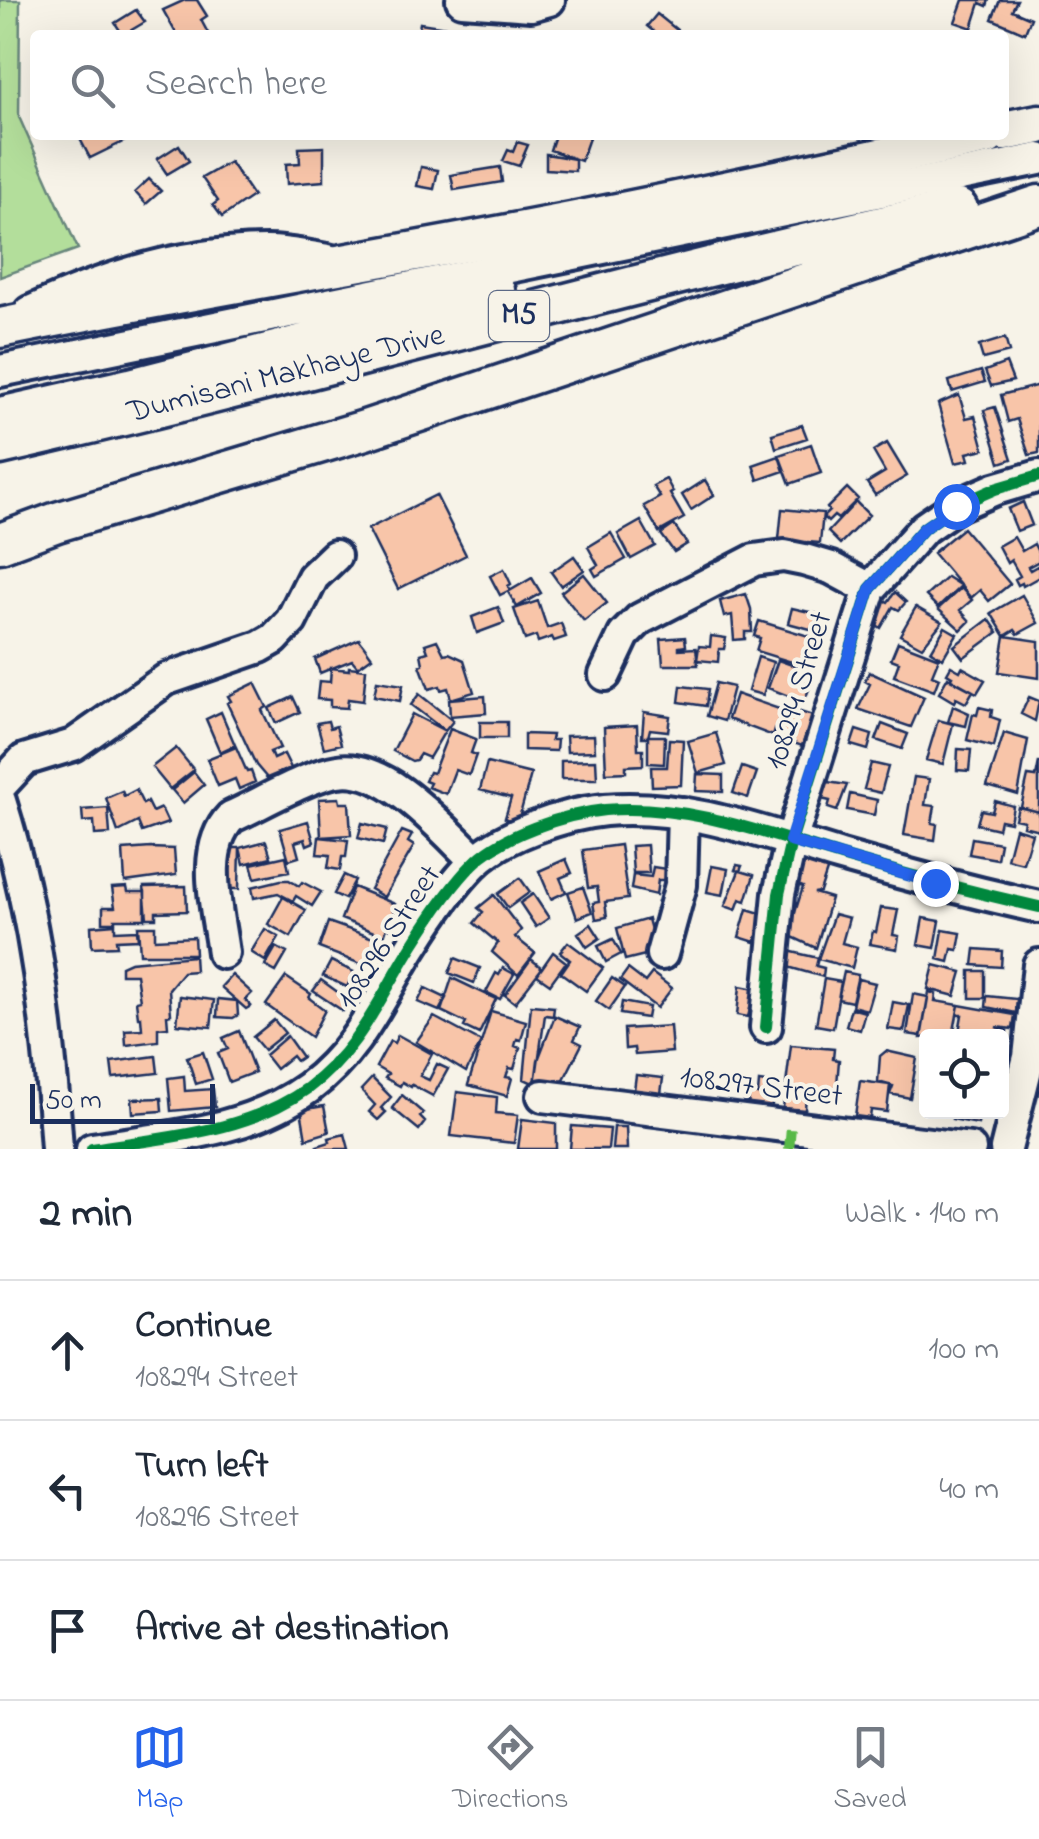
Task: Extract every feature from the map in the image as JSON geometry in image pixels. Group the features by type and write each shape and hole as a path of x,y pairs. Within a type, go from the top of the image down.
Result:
{"main road":[{"path":"1009,131 1039,124"},
{"path":"0,328 173,292 352,264 604,216 963,140"},
{"name":"Dumisani Makhaye Drive","path":"0,445 170,406 882,225 1039,192"},
{"path":"0,543 364,430 1039,205"}],"street":[{"path":"462,0 531,5 549,0"},
{"path":"0,371 1039,160"},
{"path":"0,413 130,384 575,271 728,224"},
{"name":"108294 Street","path":"766,1027 779,894 790,841 870,589 924,528 956,506 1039,476"},
{"path":"0,786 24,760 73,745 167,678 274,639 291,621 313,576 336,556"},
{"path":"605,674 624,636 640,619 754,560 784,556 804,560 831,568 870,589"},
{"path":"223,953 212,871 218,836 224,825 231,817 326,773 355,770 392,786 476,860"},
{"path":"0,801 18,858 41,972 58,1149"},
{"name":"108296 Street","path":"92,1149 216,1129 263,1114 304,1091 324,1075 368,1025 414,942 476,860 537,826 602,810 683,813 935,883 1039,907"},
{"path":"662,954 682,885 683,813"},
{"path":"1006,1149 1030,1057 1039,966"},
{"name":"108297 Street","path":"544,1096 970,1149"}],"green space":[{"path":"0,0 20,0 19,117 78,249 0,277"}],"building":[{"path":"185,0 197,0 207,16 201,20 206,30 174,30 163,10"},
{"path":"963,0 989,0 987,6 980,3 972,28 955,22"},
{"path":"1000,0 1017,0 1012,10 1031,18 1025,33 992,19"},
{"path":"136,10 145,22 131,30 120,30 115,23"},
{"path":"657,14 677,30 652,30 647,26"},
{"path":"420,23 453,28 453,30 419,30"},
{"path":"81,140 127,140 90,158"},
{"path":"553,140 588,140 581,161 550,150"},
{"path":"517,142 528,145 519,166 503,161"},
{"path":"179,145 189,161 167,174 157,159"},
{"path":"324,147 324,181 287,184 286,164 300,163 299,148"},
{"path":"546,154 575,159 575,171 546,169"},
{"path":"230,162 253,196 222,217 213,205 218,201 202,178"},
{"path":"421,167 438,170 434,189 417,186"},
{"path":"500,167 502,182 454,190 451,175"},
{"path":"149,179 161,191 146,204 135,192"},
{"path":"1005,338 1009,352 983,359 979,346"},
{"path":"1006,363 1013,381 991,386 985,371"},
{"path":"981,371 985,382 952,392 949,381"},
{"path":"1039,385 1039,453 1029,455 1017,419 1008,422 1001,395"},
{"path":"959,395 966,418 975,416 984,449 967,453 969,460 955,463 938,404"},
{"path":"995,407 1012,459 1000,463 984,410"},
{"path":"802,425 807,438 776,448 772,434"},
{"path":"887,443 907,476 875,495 867,483 885,472 873,451"},
{"path":"811,444 821,473 790,484 779,455"},
{"path":"779,456 784,471 758,480 753,465"},
{"path":"666,479 684,518 659,532 644,506 660,497 653,486"},
{"path":"705,480 714,495 691,510 682,495"},
{"path":"847,488 858,499 838,519 834,516 828,522 823,517 829,511 827,508"},
{"path":"436,495 466,555 398,589 368,529"},
{"path":"856,502 869,515 840,544 828,532"},
{"path":"1023,502 1032,525 1017,531 1008,509"},
{"path":"782,509 823,513 820,543 808,542 807,549 791,547 792,540 779,539"},
{"path":"641,521 655,546 631,559 618,534"},
{"path":"674,525 687,544 674,552 661,534"},
{"path":"963,528 1010,584 989,601 980,590 971,598 933,553"},
{"path":"611,533 626,559 596,576 592,569 598,565 588,547"},
{"path":"1014,537 1022,551 1034,544 1039,554 1039,561 1028,567 1030,570 1039,565 1039,577 1023,586 1018,585 1015,579 1020,576 998,546"},
{"path":"574,556 584,570 561,586 551,572"},
{"path":"504,569 511,584 510,590 500,595 490,576"},
{"path":"584,574 607,603 584,621 561,592"},
{"path":"947,577 961,586 938,608 926,596"},
{"path":"532,578 541,593 517,607 508,592"},
{"path":"961,588 972,600 960,610 970,621 961,630 938,609"},
{"path":"895,592 906,602 899,610 893,607 881,628 871,621 884,600 888,602"},
{"path":"746,594 752,632 745,632 745,639 734,640 732,615 724,617 720,601"},
{"path":"1022,595 1038,623 1005,636 991,613"},
{"path":"538,601 547,628 561,623 566,637 538,642 536,636 525,640 514,609"},
{"path":"498,607 504,623 477,633 472,617"},
{"path":"916,607 942,622 922,647 900,635"},
{"path":"792,608 818,614 814,630 788,623"},
{"path":"989,619 998,632 963,658 954,646"},
{"path":"759,621 822,640 811,668 756,651 760,638 754,636"},
{"path":"945,627 957,634 943,658 931,651"},
{"path":"711,636 726,638 724,649 719,649 718,662 697,660 699,646 710,647"},
{"path":"1005,636 1039,641 1039,678 999,672"},
{"path":"685,637 686,646 679,649 696,648 698,665 663,665 661,639"},
{"path":"359,639 372,657 358,667 352,660 320,673 315,659"},
{"path":"437,640 444,654 464,660 474,692 451,699 448,688 429,689 420,665 421,654 428,652 425,644"},
{"path":"898,642 939,658 932,675 939,678 934,691 894,676 899,662 891,659"},
{"path":"758,657 773,662 763,695 748,691"},
{"path":"778,660 809,671 805,682 811,684 804,702 768,688"},
{"path":"951,666 960,671 962,667 985,680 977,693 950,679 952,676 947,673"},
{"path":"331,668 366,669 363,701 348,699 347,708 330,707 330,700 317,699 319,681 330,682"},
{"path":"869,672 924,697 911,727 858,709 870,684 865,681"},
{"path":"948,677 973,691 966,703 956,698 954,702 939,693"},
{"path":"377,681 403,685 400,701 374,696"},
{"path":"255,683 267,707 262,710 280,748 270,752 273,759 284,754 291,768 267,778 256,765 227,703 231,701 228,696"},
{"path":"716,683 733,687 724,721 707,716"},
{"path":"681,686 708,689 706,706 679,702"},
{"path":"419,694 453,721 445,731 411,705"},
{"path":"736,694 782,710 773,736 728,719"},
{"path":"485,696 486,713 450,716 449,699"},
{"path":"293,697 300,712 276,723 269,708"},
{"path":"1029,697 1039,701 1035,721 1021,714"},
{"path":"953,706 969,713 966,726 948,722"},
{"path":"784,707 813,716 802,746 774,736"},
{"path":"979,707 992,710 991,717 1000,720 994,747 967,740 973,714 977,715"},
{"path":"221,712 235,745 220,752 206,719"},
{"path":"644,712 670,716 668,731 650,729 648,737 642,737"},
{"path":"412,714 445,731 429,758 420,754 412,761 393,751"},
{"path":"938,720 953,724 943,764 926,760"},
{"path":"328,721 330,728 336,726 341,744 324,748 317,723"},
{"path":"480,722 507,722 507,738 480,738"},
{"path":"882,724 908,734 902,749 876,740"},
{"path":"637,725 643,765 626,766 626,772 606,773 604,727"},
{"path":"450,729 476,739 471,753 476,755 469,775 455,770 446,794 428,787 430,783 425,781 429,772 433,773"},
{"path":"856,730 872,735 868,750 851,745"},
{"path":"716,733 726,765 698,773 688,741"},
{"path":"1004,733 1028,740 1018,795 987,786"},
{"path":"524,734 552,735 551,740 557,740 556,751 524,750"},
{"path":"594,735 595,751 567,752 566,736"},
{"path":"648,736 665,736 664,764 648,763"},
{"path":"669,739 683,740 681,785 652,786 651,767 667,767"},
{"path":"236,747 255,782 239,789 235,779 218,786 207,759"},
{"path":"176,748 194,770 170,789 152,767"},
{"path":"958,749 971,750 969,771 957,770"},
{"path":"596,760 597,779 561,779 561,761"},
{"path":"1039,762 1039,812 1021,807 1028,776 1036,777"},
{"path":"487,763 531,774 518,822 505,818 511,798 480,790"},
{"path":"871,763 888,767 881,793 864,789"},
{"path":"742,767 757,772 748,798 733,793"},
{"path":"194,772 204,785 183,803 172,790"},
{"path":"697,774 723,775 723,792 696,791"},
{"path":"914,777 929,779 925,805 935,806 935,840 904,835"},
{"path":"821,781 847,785 837,811 828,808 830,801 817,798"},
{"path":"136,790 152,812 161,808 168,823 142,832 138,822 118,832 106,798"},
{"path":"850,794 877,800 874,815 847,810"},
{"path":"339,798 340,803 349,803 351,835 321,837 319,799"},
{"path":"995,801 1013,806 1010,822 1000,820 998,829 977,824 981,810 992,812"},
{"path":"1018,807 1039,812 1039,830 1023,826 1024,821 1015,819"},
{"path":"108,808 110,834 95,835 94,821 83,822 82,810"},
{"path":"308,821 314,842 295,842 299,857 289,860 280,829"},
{"path":"362,823 387,829 383,844 358,838"},
{"path":"1015,828 1032,833 1023,863 1007,859"},
{"path":"402,831 412,835 408,842 414,846 384,897 370,889"},
{"path":"319,837 348,840 340,870 328,868 330,855 317,854"},
{"path":"972,838 1000,843 997,859 969,854"},
{"path":"266,841 271,857 244,864 240,848"},
{"path":"620,845 628,899 605,902 607,917 596,919 593,903 599,902 597,887 588,888 583,850"},
{"path":"647,845 649,873 633,873 631,846"},
{"path":"227,848 240,848 239,889 226,889"},
{"path":"174,849 176,875 125,882 123,850"},
{"path":"286,856 289,871 255,878 251,864"},
{"path":"566,859 572,873 560,878 566,892 551,899 539,871"},
{"path":"803,861 828,868 820,892 814,893 831,898 816,948 788,935 803,887 798,885"},
{"path":"737,865 742,866 740,871 754,875 746,901 740,899 736,910 725,906 739,871 735,870"},
{"path":"712,866 728,869 723,895 707,892"},
{"path":"653,867 666,869 665,880 658,880 656,895 631,889 633,875 651,877"},
{"path":"344,875 355,880 345,899 334,894"},
{"path":"520,878 530,892 508,908 498,894"},
{"path":"281,880 299,886 302,882 321,892 312,906 296,896 293,901 278,893 254,898 252,887"},
{"path":"186,886 187,911 156,912 156,918 147,918 144,887"},
{"path":"127,887 128,892 145,892 145,919 103,922 103,907 115,907 112,888"},
{"path":"353,887 395,904 393,910 399,913 384,936 341,919"},
{"path":"583,887 592,912 577,918 568,892"},
{"path":"533,894 549,918 536,927 520,903"},
{"path":"494,895 521,930 515,937 535,953 518,975 492,952 498,943 474,923 483,912 478,908"},
{"path":"283,897 306,910 291,937 268,924"},
{"path":"881,908 898,910 893,935 899,936 897,949 870,944"},
{"path":"747,909 764,914 755,942 739,937"},
{"path":"834,914 849,918 842,943 857,947 852,968 818,959"},
{"path":"923,918 940,921 935,948 918,945"},
{"path":"648,919 657,952 625,960 617,928"},
{"path":"328,922 376,939 366,966 319,948"},
{"path":"115,924 115,931 137,930 138,939 116,940 117,946 92,947 91,926"},
{"path":"591,924 600,938 587,947 578,933"},
{"path":"138,926 155,926 155,939 194,937 195,954 140,954"},
{"path":"265,929 279,937 265,961 251,952"},
{"path":"943,930 961,933 958,950 952,949 949,962 938,959"},
{"path":"613,939 621,954 606,962 598,946"},
{"path":"568,942 603,968 586,991 561,973 570,960 560,952"},
{"path":"276,947 287,953 276,972 265,966"},
{"path":"975,949 1002,951 1001,967 973,965"},
{"path":"784,950 818,958 816,966 824,968 823,977 781,965"},
{"path":"553,952 566,962 550,984 537,975"},
{"path":"194,956 195,971 183,972 169,989 171,1014 167,1015 168,1027 158,1028 158,1041 126,1045 125,1030 142,1029 136,974 121,974 121,966"},
{"path":"455,958 480,968 474,983 449,973"},
{"path":"531,959 542,968 515,1003 505,995"},
{"path":"331,961 354,972 347,987 323,976"},
{"path":"934,965 962,972 955,996 928,989"},
{"path":"503,968 514,974 500,999 486,992"},
{"path":"628,969 645,982 652,973 672,988 657,1008 620,980"},
{"path":"970,971 985,971 985,998 970,998"},
{"path":"844,972 858,975 852,1002 838,999"},
{"path":"232,975 252,993 245,1000 251,1006 246,1009 221,987"},
{"path":"286,977 311,994 309,998 325,1010 311,1037 266,1005"},
{"path":"452,978 496,999 479,1034 441,1011"},
{"path":"612,978 625,987 609,1010 596,1001"},
{"path":"824,979 841,982 833,1028 816,1025"},
{"path":"858,979 875,983 867,1010 852,1006"},
{"path":"321,980 350,1001 343,1011 313,991"},
{"path":"740,986 755,989 748,1017 737,1015"},
{"path":"425,988 446,998 439,1011 418,1002"},
{"path":"929,992 936,994 935,1001 959,1005 954,1029 923,1029"},
{"path":"913,994 928,997 919,1036 907,1034"},
{"path":"180,996 214,1000 211,1027 177,1024"},
{"path":"987,996 1017,999 1016,1013 986,1007"},
{"path":"218,999 237,1001 238,1015 217,1017"},
{"path":"622,1002 649,1007 647,1018 620,1014"},
{"path":"893,1002 909,1005 904,1031 888,1029"},
{"path":"531,1005 554,1007 553,1016 545,1015 535,1084 524,1079"},
{"path":"959,1005 1015,1015 1013,1029 960,1029 962,1015 957,1015"},
{"path":"851,1008 865,1012 860,1030 846,1026"},
{"path":"491,1011 526,1021 521,1040 517,1039 515,1046 520,1048 514,1069 509,1068 506,1077 512,1078 507,1096 468,1085"},
{"path":"555,1016 580,1027 574,1040 582,1044 559,1089 535,1084 538,1060"},
{"path":"434,1017 481,1042 466,1072 416,1042"},
{"path":"274,1020 285,1033 264,1050 253,1037"},
{"path":"670,1026 672,1052 635,1055 634,1048 625,1049 624,1029"},
{"path":"239,1031 255,1072 229,1082 218,1053 228,1049 223,1038"},
{"path":"398,1035 432,1054 420,1076 429,1080 437,1064 448,1069 433,1096 412,1085 402,1082 400,1086 385,1078 388,1074 376,1067 390,1041 394,1043"},
{"path":"287,1036 302,1057 296,1061 292,1056 276,1069 265,1055"},
{"path":"791,1045 834,1049 833,1059 839,1060 836,1097 806,1094 805,1110 783,1108"},
{"path":"886,1051 917,1058 910,1098 890,1094 893,1086 878,1082 880,1056"},
{"path":"203,1052 212,1079 196,1084 187,1057"},
{"path":"156,1056 158,1073 113,1078 111,1062"},
{"path":"636,1075 663,1078 661,1094 634,1090"},
{"path":"184,1076 185,1091 213,1089 215,1107 171,1111 168,1078"},
{"path":"372,1078 391,1097 381,1108 386,1112 378,1120 369,1112 375,1105 361,1090"},
{"path":"860,1081 890,1085 887,1112 871,1110 870,1118 855,1116"},
{"path":"759,1082 774,1084 771,1113 748,1111 749,1093 758,1094"},
{"path":"457,1092 497,1097 496,1113 518,1115 514,1143 451,1136"},
{"path":"402,1095 423,1113 420,1117 425,1122 419,1130 392,1108"},
{"path":"161,1098 162,1111 133,1113 132,1099"},
{"path":"324,1106 329,1132 306,1139 301,1110"},
{"path":"522,1119 556,1123 556,1149 518,1149"},
{"path":"952,1119 979,1119 978,1124"},
{"path":"572,1126 610,1129 608,1149 570,1149"},
{"path":"614,1127 626,1127 627,1149 612,1149"},
{"path":"345,1134 349,1149 318,1149 317,1146 330,1142 329,1138"}],"marked path":[{"path":"789,1149 791,1127"}],"cycle path":[{"path":"766,1027 779,894 791,841 870,589 924,528 956,506 1039,476"},
{"path":"92,1149 232,1124 284,1103 308,1088 356,1039 427,922 473,864 517,835 571,816 635,809 695,815 915,877 1039,907"}],"route":[{"path":"935,883 790,841 870,589 924,528 956,506"}]}
